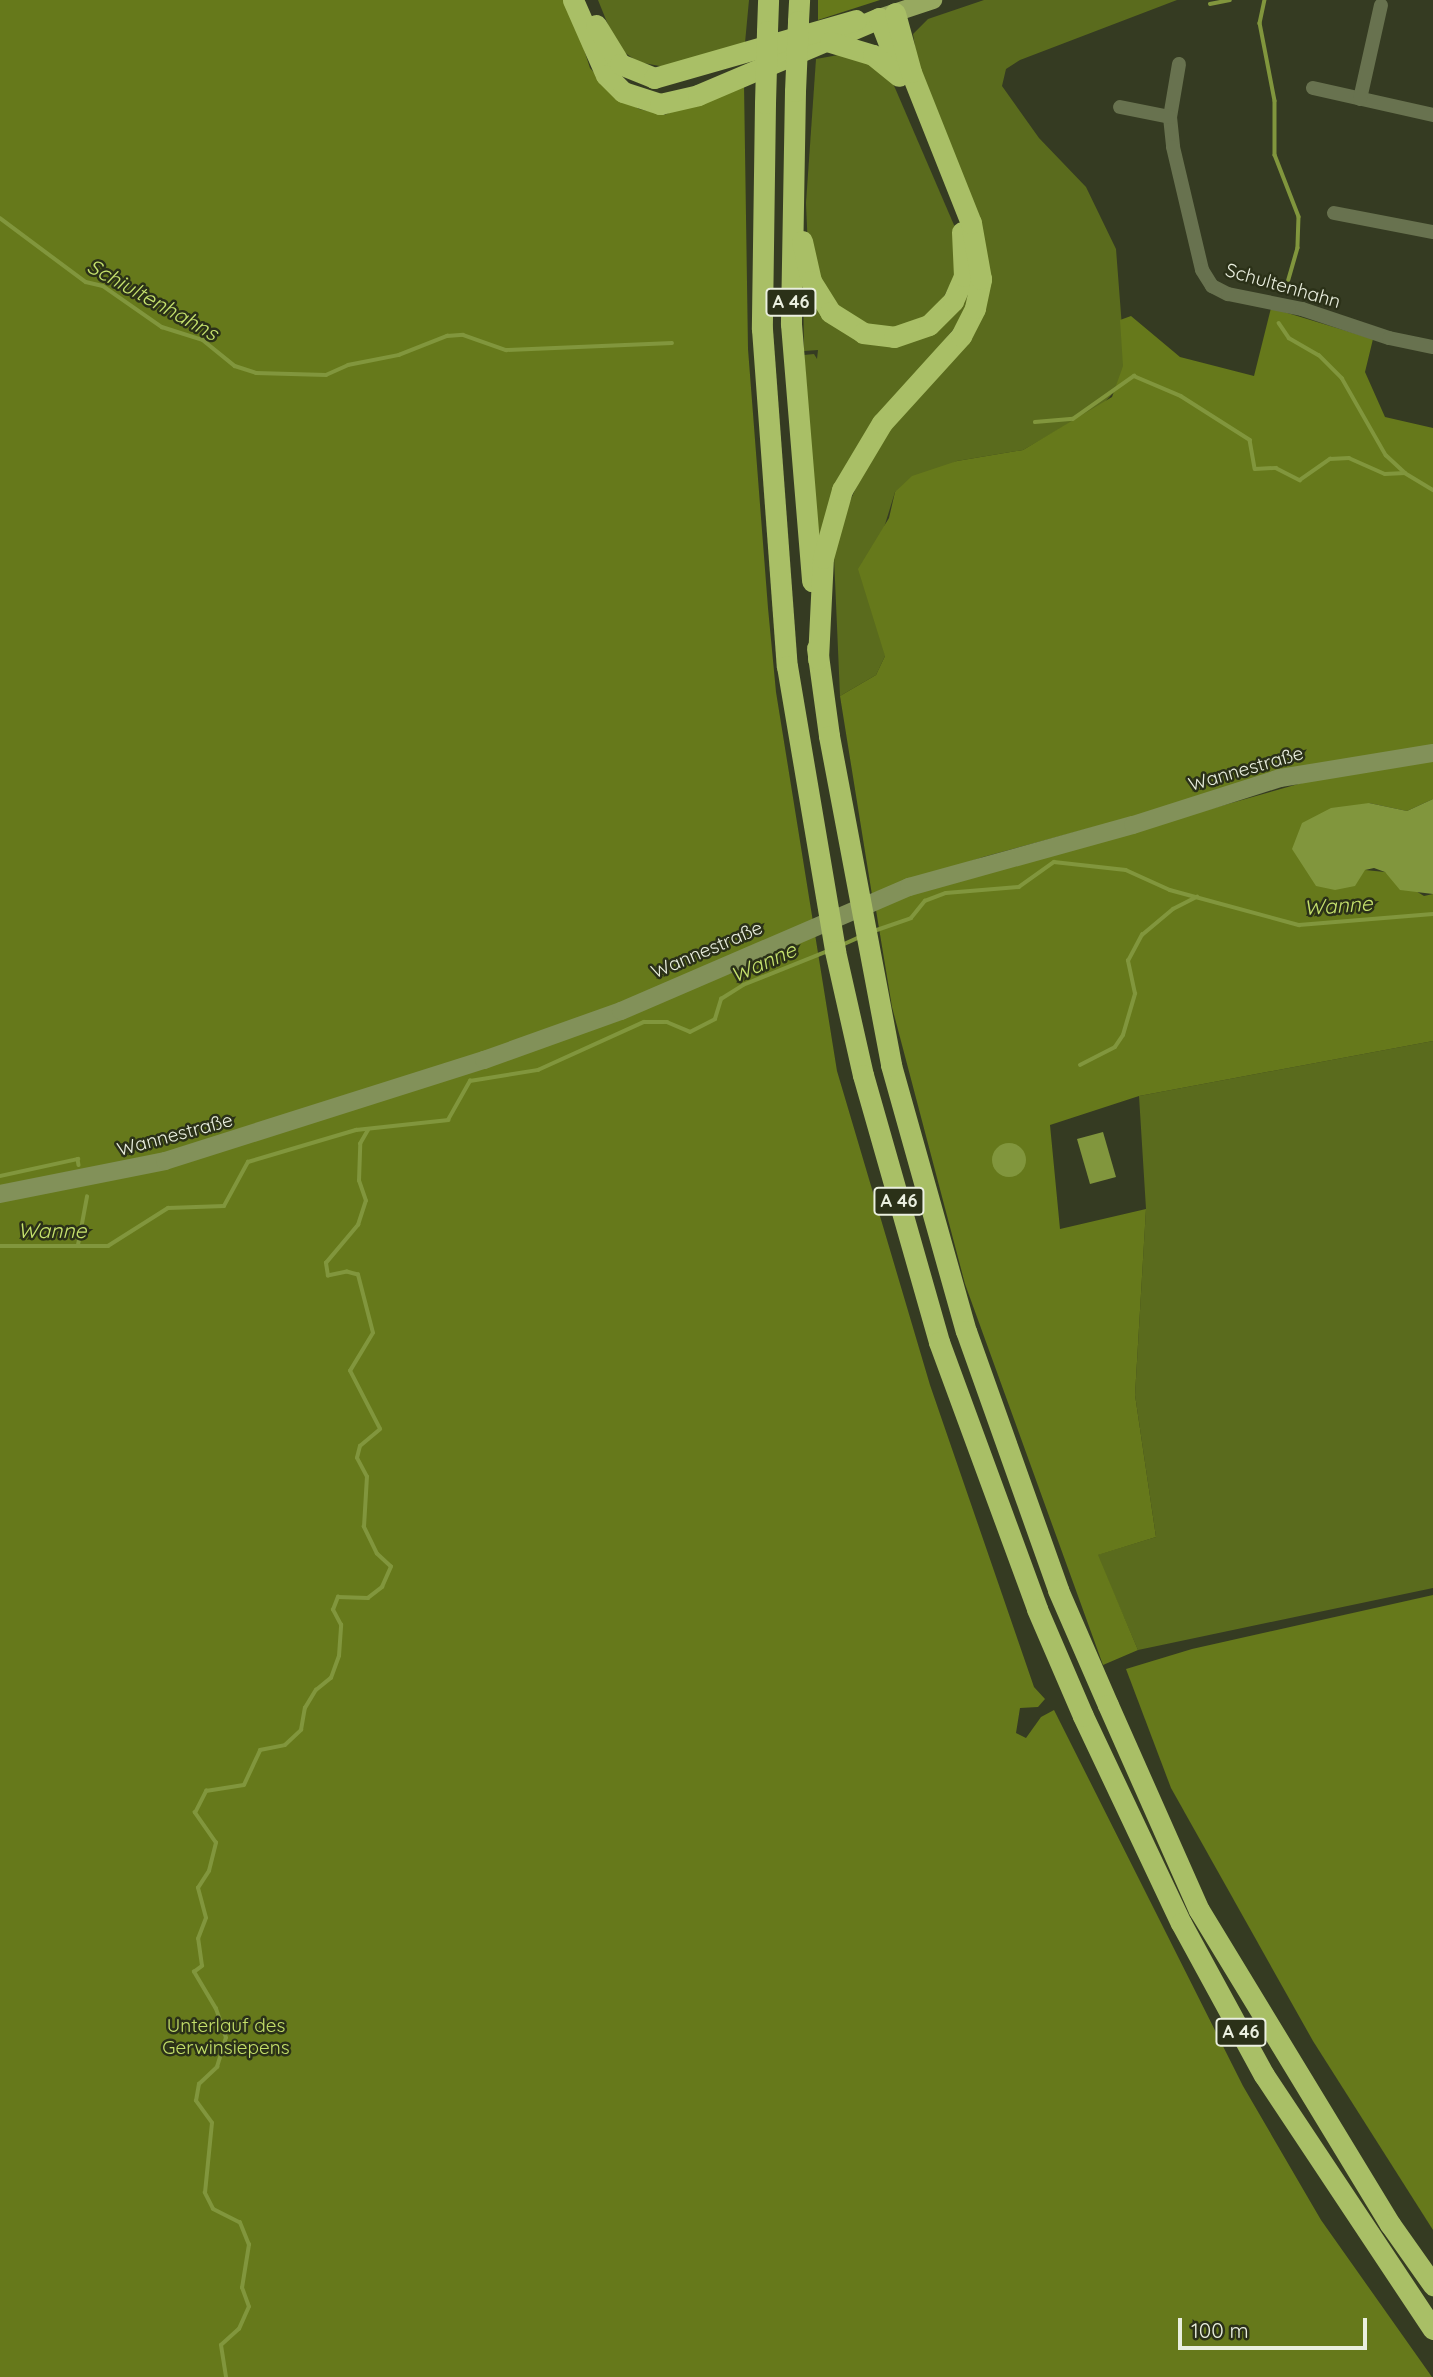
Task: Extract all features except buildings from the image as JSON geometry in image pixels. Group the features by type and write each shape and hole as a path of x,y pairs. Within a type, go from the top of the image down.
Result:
{"highway":[{"path":"573,0 606,75 623,92 646,102 678,102 830,42 887,15"},
{"path":"587,0 611,55 628,70 654,78 847,20 887,15"},
{"name":"A 46","path":"768,0 762,329 787,666 835,951 867,1088 939,1342 1037,1609 1083,1716 1181,1923 1264,2075 1433,2329"},
{"name":"A 46","path":"798,11 791,324 818,662 895,1078 966,1331 1058,1590 1199,1910 1390,2224 1433,2286"},
{"path":"794,130 803,258 822,304 841,322 863,333 894,337 918,331 945,311 960,289 965,246 960,223 902,79 887,15"},
{"path":"818,662 823,558 842,489 882,423 961,336 975,308 981,279 971,223 887,15"},
{"path":"830,42 873,55 902,79"},
{"path":"1390,2224 1433,2276"}],"main road":[{"path":"887,15 933,0"}],"street":[{"path":"1360,99 1381,5"},
{"name":"Schultenhahn","path":"1179,64 1170,117 1202,271 1212,286 1228,294 1303,309 1389,338 1433,347"},
{"path":"1313,88 1433,115"},
{"path":"1120,107 1170,117"},
{"path":"1334,213 1433,232"},
{"name":"Wannestraße","path":"0,1194 165,1161 484,1060 621,1011 909,887 1133,825 1280,778 1433,753"}],"shaded area":[{"path":"598,0 749,0 745,43 665,67 638,62 617,47"},
{"path":"984,0 1177,0 1020,60 1006,69 1002,86 1039,138 1086,187 1116,249 1126,379 1103,404 1023,450 957,461 895,492 883,531 885,656 876,675 840,696 834,557 846,510 870,457 900,413 936,373 987,266 922,91 913,34 928,19"},
{"path":"844,54 866,57 892,81 957,232 959,268 935,313 881,332 832,307 808,250 806,203 816,59"},
{"path":"969,270 967,313 894,400 820,557 804,355 814,354 817,359 818,350 804,351 803,279 823,313 917,337"},
{"path":"1433,799 1433,894 1400,890 1385,872 1374,868 1365,870 1355,886 1335,890 1316,886 1292,849 1302,823 1331,808 1369,803 1407,811"},
{"path":"1433,1041 1433,1588 1138,1650 1097,1555 1156,1537 1135,1395 1146,1209 1139,1096"},
{"path":"1103,1132 1116,1177 1090,1184 1077,1139"},
{"path":"1009,1143 1021,1148 1026,1160 1021,1172 1009,1177 997,1172 992,1160 997,1148"}],"green space":[{"name":"Unterlauf des Gerwinsiepens","path":"0,0 568,0 590,68 612,92 639,109 664,115 744,84 748,349 768,608 776,692 837,1071 930,1385 1034,1687 1045,1699 1038,1707 1020,1708 1016,1733 1026,1738 1041,1717 1054,1710 1243,2086 1321,2220 1432,2377 0,2377"},
{"path":"818,0 880,0 818,20"},
{"path":"1271,308 1373,339 1365,372 1385,417 1433,428 1433,747 1094,827 983,857 872,895 840,696 876,675 885,656 858,569 889,518 895,492 912,476 957,461 1023,450 1112,397 1123,366 1120,320 1131,316 1180,357 1254,376"},
{"path":"1433,758 1433,799 1407,811 1369,803 1365,870 1385,872 1424,896 1433,894 1433,1041 1139,1096 1050,1125 1060,1229 1146,1209 1135,1395 1156,1537 1098,1555 1138,1650 1103,1665 965,1284 892,1007 875,904 1348,770"},
{"path":"1433,1595 1433,2230 1313,2041 1171,1788 1126,1669 1192,1649"}],"waterway":[{"path":"1210,4 1230,0"},
{"path":"1265,0 1260,23 1275,101 1275,155 1299,217 1298,248 1289,280"},
{"name":"Schiultenhahns","path":"0,218 86,282 103,286 162,327 203,340 235,366 256,373 326,375 348,365 399,355 447,336 463,335 506,350 672,343"},
{"path":"1279,323 1289,338 1319,355 1342,378 1386,455 1405,473"},
{"name":"Schiultenhahns","path":"1035,422 1073,419 1134,376 1181,396 1250,440 1255,469 1276,468 1300,480 1330,459 1349,458 1385,474 1405,473 1433,490"},
{"name":"Wanne","path":"874,931 911,918 925,901 946,893 1019,887 1054,862 1126,870 1170,890 1299,925 1433,914"},
{"path":"1080,1065 1115,1047 1123,1035 1135,994 1128,961 1142,935 1173,909 1197,897"},
{"name":"Wanne","path":"842,945 860,937"},
{"name":"Wanne","path":"0,1246 108,1246 168,1208 224,1206 248,1162 356,1130 448,1120 470,1081 538,1070 644,1022 667,1022 690,1032 715,1019 721,999 743,985 828,951"},
{"path":"226,2377 221,2345 239,2329 249,2307 242,2288 249,2245 240,2223 213,2209 205,2193 212,2123 196,2101 199,2084 217,2067 226,2038 216,2009 194,1972 202,1966 198,1939 206,1918 198,1888 209,1871 216,1843 195,1813 206,1791 244,1785 260,1750 285,1745 301,1730 305,1708 316,1690 331,1678 339,1656 341,1625 333,1610 338,1597 368,1598 382,1587 391,1567 377,1554 364,1527 367,1477 357,1458 360,1446 380,1429 350,1371 373,1333 358,1275 347,1272 328,1276 326,1263 358,1225 366,1201 359,1181 360,1144 368,1130"},
{"path":"0,1176 78,1159 79,1165"},
{"path":"78,1245 87,1197"}]}
